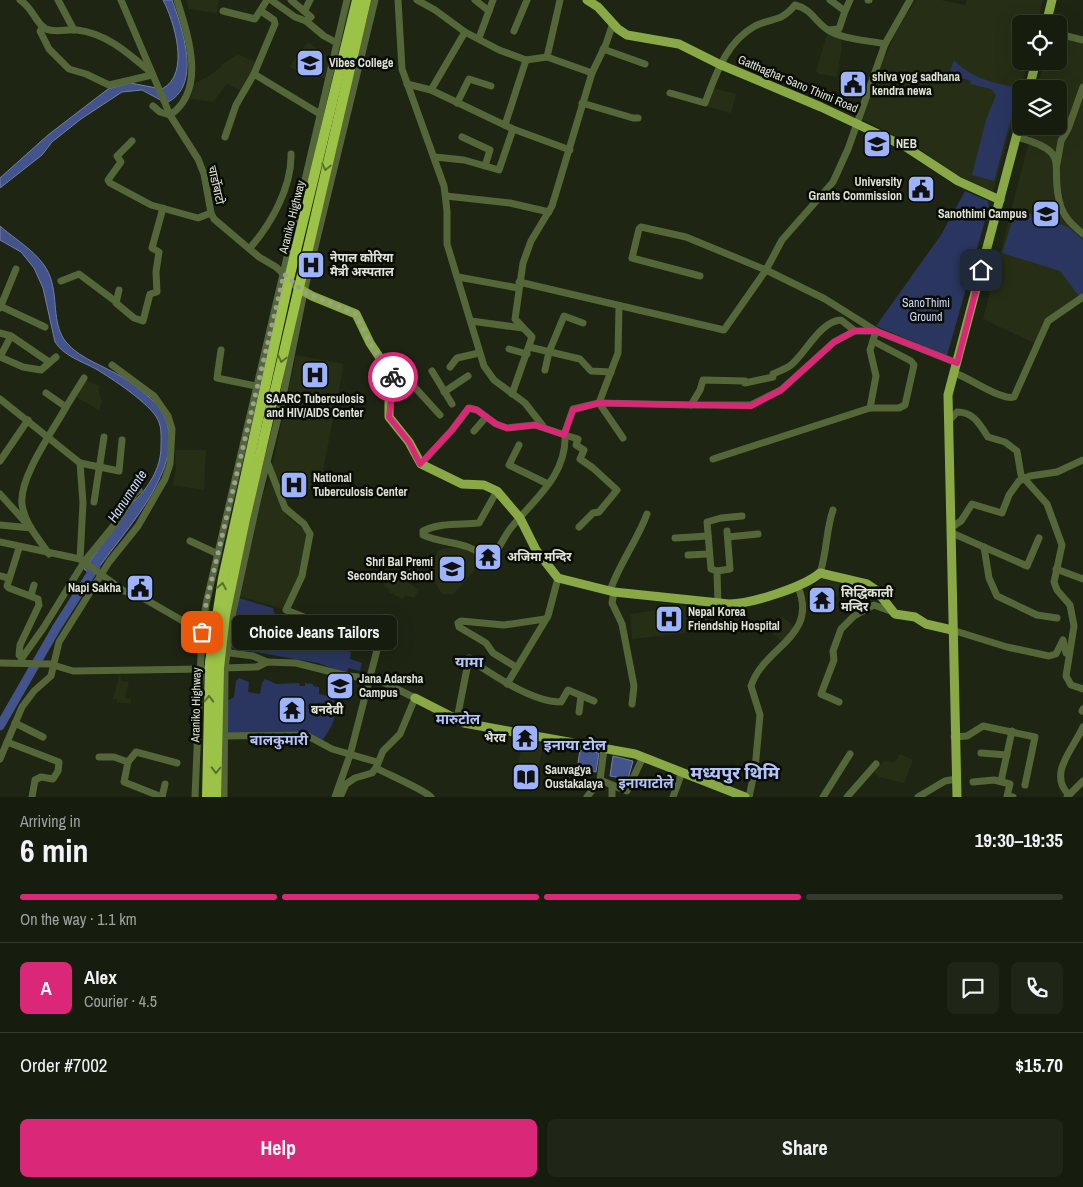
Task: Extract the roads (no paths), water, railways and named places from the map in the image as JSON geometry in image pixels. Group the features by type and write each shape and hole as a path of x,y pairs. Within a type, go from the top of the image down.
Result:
{"highway":[{"name":"Araniko Highway","path":"207,797 213,668 223,578 287,277 357,0"},
{"name":"Araniko Highway","path":"216,797 213,668 224,652 225,615 243,528 301,290 366,0"}],"main road":[{"name":"Gatthaghar Sano Thimi Road","path":"587,0 598,7 627,35 679,44 906,146 958,181 1000,200"},
{"path":"1048,15 1052,0"},
{"path":"957,797 954,737 952,530 948,404 954,373 1016,137"},
{"path":"301,290 350,310 358,316 370,343 392,376 389,417 409,442 420,464 462,484 484,485 497,491 520,518 536,550 558,578 612,591 718,604 742,603 788,588 798,587 820,573 867,584 876,590 893,612 898,615 915,617 926,624 952,630"},
{"path":"415,698 464,723 643,757 743,797"}],"street":[{"path":"20,0 32,10 43,27 51,30 74,30 102,37 131,55 153,77"},
{"path":"58,0 74,30"},
{"name":"चार्डोबाटो","path":"121,0 169,113 198,160 204,174 211,213 214,219 301,290"},
{"path":"153,106 160,112 169,113 180,108 191,76 190,51 176,0"},
{"path":"223,12 253,20 257,18 267,0"},
{"path":"271,0 295,17 306,21 324,36 337,43"},
{"path":"291,0 311,17 306,21"},
{"path":"305,10 310,0"},
{"path":"224,797 225,736 213,668 202,632 256,386 287,277 320,114 347,0"},
{"path":"340,797 346,784 355,778 372,773 383,751 398,738 415,698 378,679 369,679 296,662 267,662 253,656 224,652 281,406 301,290 375,0"},
{"path":"398,0 401,62 424,134 436,158 446,196 447,244 479,353 488,373 532,410 543,426"},
{"path":"417,0 435,10 465,32 500,50 526,60 546,58 592,73"},
{"path":"475,0 489,11"},
{"path":"479,38 493,0"},
{"path":"514,31 527,0"},
{"path":"546,58 560,0"},
{"path":"830,0 845,11"},
{"path":"827,30 838,29 850,0"},
{"path":"458,277 518,285 724,330 766,270 782,240 832,182 848,149 885,44 910,0"},
{"path":"670,93 705,103 720,64 732,45 752,28 766,21 781,19 795,3 805,8 827,30 838,35 885,44"},
{"path":"226,137 240,98 254,74 275,24 274,20 261,11"},
{"path":"512,394 532,335 517,323 515,315 518,285 531,241 549,212 570,150 592,73 613,23"},
{"path":"43,27 40,31 44,42 58,60 69,69 86,74 109,85 153,77"},
{"path":"431,90 465,32"},
{"path":"1067,36 1083,40"},
{"path":"603,50 645,64"},
{"path":"505,125 526,60"},
{"path":"254,74 320,114"},
{"path":"457,103 469,79 491,86"},
{"path":"407,84 431,90 513,129 570,150"},
{"path":"1083,87 1068,129 1061,141 1057,164 1060,206 1067,219 1083,234"},
{"path":"582,104 638,118"},
{"path":"436,158 464,160 499,170 513,129"},
{"path":"462,137 490,150 485,166"},
{"path":"1016,137 1046,147 1054,156 1057,164"},
{"path":"132,141 117,156 121,162 108,180 117,188 151,205 198,218 211,213"},
{"path":"1046,147 1061,141"},
{"path":"250,248 281,198 290,174 291,154"},
{"path":"446,196 510,203 549,212"},
{"path":"61,281 79,274 116,301 134,318 140,321 144,320 150,294 157,292 159,252 152,249 162,208"},
{"path":"700,276 632,258 638,229 641,227 686,237 766,270 825,299 876,331 957,363"},
{"path":"16,269 0,307 45,327"},
{"path":"116,301 119,290"},
{"path":"954,373 965,376 1005,398 1014,397 1048,321 1083,297"},
{"path":"599,403 618,353 619,306"},
{"path":"545,370 549,352 564,316 583,323"},
{"path":"691,405 700,390 703,380 745,383 773,377 773,374 791,365 824,329 836,320 841,320 854,331"},
{"path":"471,321 522,328"},
{"path":"497,491 480,523 446,524 429,528 423,531 423,535 478,550 488,562 548,484 566,450 564,435 573,410 599,403 751,406 781,390 834,342 854,331 876,331"},
{"path":"870,408 876,376 870,350 876,331"},
{"path":"0,333 11,336 49,362"},
{"path":"11,336 0,357 23,367 39,370 56,357"},
{"path":"713,459 870,408 899,408 905,405 914,365 911,361 873,341"},
{"path":"509,349 549,352 580,359 591,371 612,372"},
{"path":"221,350 217,378 256,386"},
{"path":"450,367 457,358 479,353"},
{"path":"0,759 29,697 51,676 52,665 59,642 99,573 138,526 161,487 170,464 172,429 162,405 112,365"},
{"path":"432,371 452,404"},
{"path":"444,392 468,376"},
{"path":"31,528 22,503 25,483 32,465 84,378"},
{"path":"409,381 440,415"},
{"path":"46,393 66,407"},
{"path":"0,399 50,437 80,463 119,471 122,440"},
{"path":"599,403 623,438"},
{"path":"948,404 957,412 972,416 990,439 1004,442 1014,448 1018,455 1023,479 1047,504 1062,545 1053,579 1054,586 1070,605 1074,621 1065,671 1067,681 1071,685 1083,689"},
{"path":"420,464 452,430 468,408 477,410 496,424 507,428 543,426 578,439 576,445 584,450 580,459 594,468 617,490 599,512 593,513 579,528"},
{"path":"948,423 957,412"},
{"path":"474,432 486,417"},
{"path":"0,461 28,420"},
{"path":"94,502 104,437"},
{"path":"519,445 509,465 548,484"},
{"path":"1040,538 1027,566 952,530 961,521 972,504 1002,513 1012,489 1023,479 1057,472 1083,460"},
{"path":"268,461 285,508 304,524 310,534 302,576 286,610 378,646 350,754 335,797"},
{"path":"80,463 83,503 83,562"},
{"path":"22,661 83,562 115,524 134,493 139,490"},
{"path":"0,494 31,528 49,554"},
{"path":"820,573 826,548 828,526 833,510"},
{"path":"632,704 634,686 622,624 612,603 612,591 614,577 634,543 647,514"},
{"path":"742,516 707,522 711,570 730,569 727,534 758,534"},
{"path":"0,525 31,528"},
{"path":"675,538 708,536"},
{"path":"190,541 218,554"},
{"path":"0,542 83,562 124,591 143,598 202,632"},
{"path":"984,547 989,578 997,596 1038,616 1057,618"},
{"path":"19,548 9,588 31,595 38,599 39,605 20,645 19,656 22,661"},
{"path":"688,555 709,554"},
{"path":"1056,569 1083,580"},
{"path":"717,571 718,604"},
{"path":"0,576 10,578"},
{"path":"507,684 545,620 552,604 558,578"},
{"path":"31,595 34,585"},
{"path":"743,797 755,769 760,715 751,686 757,674 800,625 804,601 798,587"},
{"path":"839,702 821,694 834,660 833,651 841,629 854,616 874,605 893,612"},
{"path":"516,667 493,653 486,643 459,627 458,623 461,621 504,625 545,620"},
{"path":"952,630 1007,647 1049,656 1056,654 1063,640 1067,661"},
{"path":"457,719 472,660 507,684 538,697 558,702 563,699 566,691 594,701"},
{"path":"0,663 22,661 52,665 74,671 257,667 267,662"},
{"path":"195,797 213,668"},
{"path":"579,712 580,696"},
{"path":"15,724 43,737"},
{"path":"954,737 967,736 984,726 1035,736 1025,784"},
{"path":"1082,783 1068,796 1061,785 1060,771 1083,727"},
{"path":"1001,781 1012,732"},
{"path":"225,736 306,734 332,749 377,765 414,788 425,791 431,797"},
{"path":"7,742 59,762 58,770 53,779 41,777 35,780 32,797"},
{"path":"588,797 600,780 604,749"},
{"path":"165,784 162,797 124,782 128,762 133,753 136,752 177,763"},
{"path":"981,753 1007,755"},
{"path":"823,797 850,754"},
{"path":"99,756 114,757 128,762"},
{"path":"600,780 612,787 626,791 643,757"},
{"path":"847,797 876,764"},
{"path":"673,797 682,772"},
{"path":"918,796 945,781 956,779"},
{"path":"973,782 987,780 1010,784 1007,796 1013,797"},
{"path":"612,787 612,797"}],"waterway":[{"name":"Hanumante","path":"0,726 57,627 96,566"}],"place":[{"name":"Vibes College","path":"310,63"},
{"name":"shiva yog sadhana kendra newa","path":"853,84"},
{"name":"NEB","path":"877,144"},
{"name":"University Grants Commission","path":"921,189"},
{"name":"Sanothimi Campus","path":"1046,214"},
{"name":"नेपाल कोरिया मैत्री अस्पताल","path":"311,265"},
{"name":"SAARC Tuberculosis and HIV/AIDS Center","path":"315,375"},
{"name":"National Tuberculosis Center","path":"294,485"},
{"name":"अजिमा मन्दिर","path":"488,557"},
{"name":"Shri Bal Premi Secondary School","path":"452,569"},
{"name":"Napi Sakha","path":"140,588"},
{"name":"सिद्धिकाली मन्दिर","path":"822,600"},
{"name":"Nepal Korea Friendship Hospital","path":"669,619"},
{"name":"Choice Jeans Tailors","path":"202,632"},
{"name":"Jana Adarsha Campus","path":"340,686"},
{"name":"बनदेवी","path":"292,710"},
{"name":"भैरव","path":"525,738"},
{"name":"Sauvagya Oustakalaya","path":"526,777"}],"district":[{"name":"यामा","path":"469,662"},
{"name":"मारुटोल","path":"458,719"},
{"name":"बालकुमारी","path":"279,740"},
{"name":"इनाया टोल","path":"575,745"},
{"name":"मध्यपुर थिमि","path":"735,773"},
{"name":"इनायाटोले","path":"646,783"}],"park label":[{"name":"SanoThimi Ground","path":"926,310"}]}
